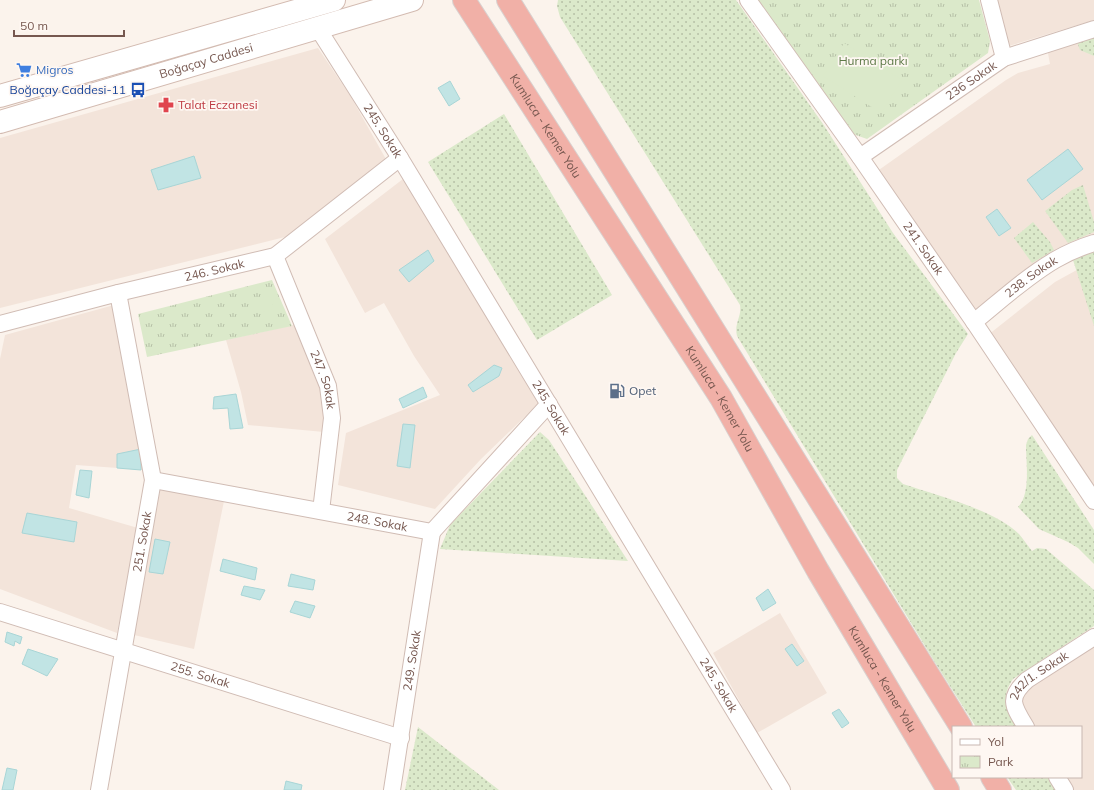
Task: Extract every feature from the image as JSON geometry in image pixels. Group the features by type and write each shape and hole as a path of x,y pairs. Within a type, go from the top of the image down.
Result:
{"highway":[{"path":"510,4 960,726"},
{"name":"Kumluca - Kemer Yolu","path":"470,9 721,398 818,571 948,790"},
{"path":"993,778 1000,790"}],"main road":[{"name":"Boğaçay Caddesi","path":"0,96 305,4 334,0"},
{"name":"Boğaçay Caddesi","path":"0,122 412,0"}],"street":[{"name":"241. Sokak","path":"748,0 860,157 974,322 1094,501"},
{"path":"989,0 1004,58"},
{"name":"245. Sokak","path":"317,27 400,158 782,790"},
{"name":"236 Sokak","path":"860,157 1004,58 1094,29"},
{"name":"246. Sokak","path":"0,324 118,293 275,256 400,158"},
{"name":"238. Sokak","path":"974,322 1054,260 1094,242"},
{"name":"247. Sokak","path":"275,256 328,386 332,418 321,511"},
{"name":"251. Sokak","path":"98,790 153,480 118,293"},
{"path":"432,532 549,404"},
{"name":"248. Sokak","path":"153,480 432,532"},
{"name":"249. Sokak","path":"392,790 432,532"},
{"name":"255. Sokak","path":"0,612 401,738"},
{"name":"242/1. Sokak","path":"1025,726 1013,704 1014,696 1019,687 1027,680 1094,637"},
{"path":"1058,778 1066,790"}],"shaded area":[{"path":"997,0 1094,0 1094,20 1009,46"},
{"path":"1094,33 1094,238 976,313 876,172 1006,80 1018,73 1050,64 1047,48"},
{"path":"318,48 351,97 387,161 289,236 0,308 0,138"},
{"path":"403,179 483,308 539,403 481,459 435,509 338,485 346,433 440,395 414,356 384,303 365,313 325,239"},
{"path":"1094,262 1094,491 988,335 1055,282"},
{"path":"114,305 146,470 76,465 69,508 138,528 117,633 0,589 0,359 5,335"},
{"path":"298,324 323,385 328,417 324,432 248,425 241,392 226,340"},
{"path":"160,489 224,501 194,649 134,635"},
{"path":"780,613 827,693 757,733 713,653"},
{"path":"1094,643 1094,790 1073,790 1066,778 1082,778 1082,726 1032,726 1019,699 1024,691"}],"green space":[{"path":"558,0 736,0 823,124 893,233 968,334 956,353 897,470 897,478 903,484 964,504 1008,525 1019,534 1032,551 1037,548 1046,549 1094,590 1094,626 1013,679 1009,686 1006,693 1007,704 1019,726 975,726 936,664 737,336 736,327 740,313 740,305 560,17 557,6"},
{"name":"Hurma parkı","path":"755,0 979,0 990,41 988,53 867,139 853,134"},
{"path":"1094,33 1094,56 1080,50 1076,39"},
{"path":"844,43 902,80 881,113 823,76"},
{"path":"504,114 612,295 537,340 428,162"},
{"path":"1083,185 1094,222 1094,232 1068,243 1045,211 1072,190"},
{"path":"1033,222 1050,242 1054,250 1032,263 1014,238"},
{"path":"1094,250 1094,326 1073,260"},
{"path":"272,280 292,326 147,357 138,314"},
{"path":"268,296 274,301 271,310 257,313 251,307 255,299"},
{"path":"540,432 549,440 628,561 440,549 450,525"},
{"path":"1032,435 1094,530 1094,564 1078,548 1039,529 1018,507 1025,494 1027,478 1026,445 1028,439"},
{"path":"418,727 499,790 405,790"},
{"path":"1008,778 1051,778 1058,790 1016,790"}],"water":[{"path":"450,81 460,99 449,106 438,88"},
{"path":"1068,149 1083,169 1042,200 1027,180"},
{"path":"194,156 201,178 158,190 151,170"},
{"path":"997,209 1011,228 999,236 986,217"},
{"path":"428,250 434,261 409,282 399,270"},
{"path":"494,365 502,368 499,376 473,392 468,385"},
{"path":"423,387 427,397 403,408 399,399"},
{"path":"236,394 243,428 230,429 228,408 213,409 214,397"},
{"path":"403,424 415,425 410,468 397,466"},
{"path":"141,449 141,470 117,468 117,454"},
{"path":"80,470 92,471 89,498 76,495"},
{"path":"27,513 77,522 74,542 22,533"},
{"path":"155,539 170,542 163,574 149,572"},
{"path":"223,559 257,568 255,580 220,571"},
{"path":"291,574 315,580 313,590 288,586"},
{"path":"244,586 265,590 260,600 241,595"},
{"path":"768,589 776,603 763,611 756,598"},
{"path":"295,601 315,606 310,618 290,612"},
{"path":"7,632 22,637 20,644 15,641 14,646 5,642"},
{"path":"792,644 804,661 797,666 785,649"},
{"path":"28,649 58,659 47,676 22,664"},
{"path":"839,709 849,723 842,728 832,713"},
{"path":"7,768 17,770 13,790 2,790"},
{"path":"286,781 302,785 301,790 284,790"}],"place":[{"name":"Migros","path":"24,70"},
{"name":"Boğaçay Caddesi-11","path":"138,90"},
{"name":"Talat Eczanesi","path":"166,105"},
{"name":"Opet","path":"617,391"}]}
